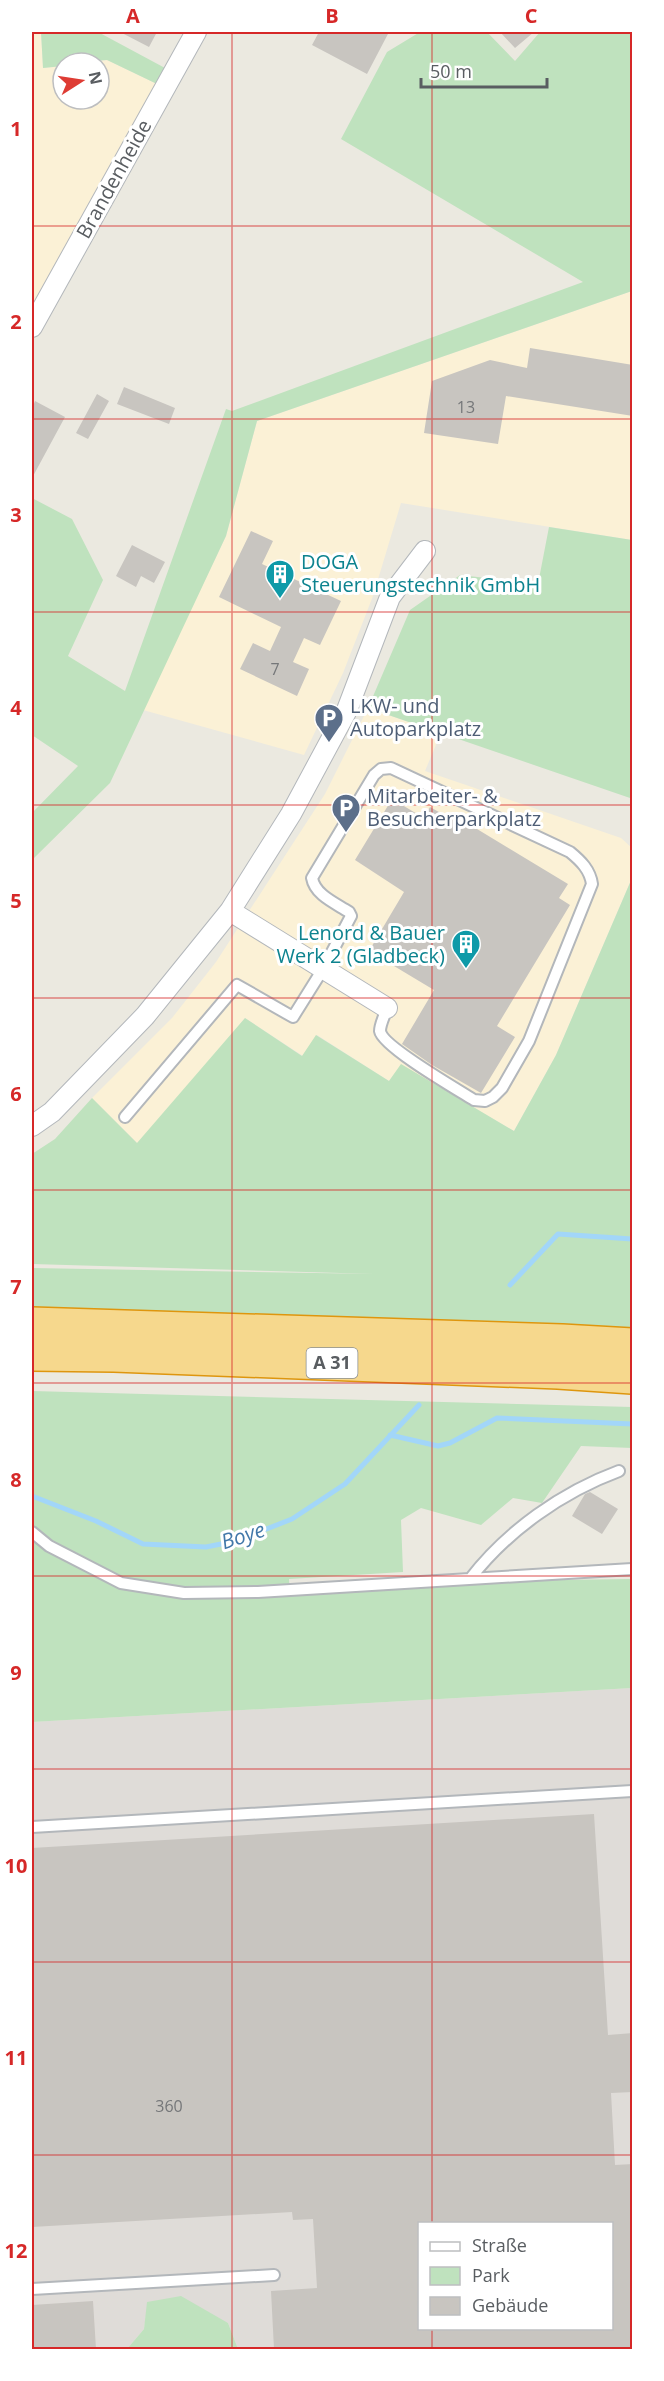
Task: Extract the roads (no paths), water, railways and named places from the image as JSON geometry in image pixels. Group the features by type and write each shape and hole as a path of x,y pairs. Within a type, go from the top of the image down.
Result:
{"highway":[{"name":"A 31","path":"32,1324 526,1339 633,1345"},
{"name":"A 31","path":"32,1354 289,1362 633,1377"}],"street":[{"name":"Brandenheide","path":"32,327 196,32"},
{"path":"32,1126 52,1112 145,1016 230,911 291,814 347,710 390,597 425,551"},
{"path":"230,911 387,1008"}],"lane":[{"path":"125,1117 237,985 293,1017 323,969 351,916 349,912 318,892 313,886 312,878 374,775 381,769 391,768 570,852 581,861 590,874 592,884 528,1041 502,1088 493,1097 485,1101 474,1100 394,1049 382,1037 380,1029 387,1008"},
{"path":"470,1579 519,1528 586,1484 619,1471"},
{"path":"32,1532 49,1546 121,1583 184,1593 258,1592 633,1569"},
{"path":"32,1827 633,1791"},
{"path":"32,2289 274,2275"}],"waterway":[{"name":"Boye","path":"510,1285 558,1234 632,1239"},
{"name":"Boye","path":"32,1496 96,1521 143,1544 206,1547 236,1541 292,1519 345,1484 419,1405"},
{"path":"390,1435 438,1446 450,1443 497,1418 632,1424"}],"place":[{"name":"DOGA Steuerungstechnik GmbH","path":"280,600"},
{"name":"LKW- und Autoparkplatz","path":"329,744"},
{"name":"Mitarbeiter- & Besucherparkplatz","path":"346,834"},
{"name":"Lenord & Bauer Werk 2 (Gladbeck)","path":"466,970"}]}
